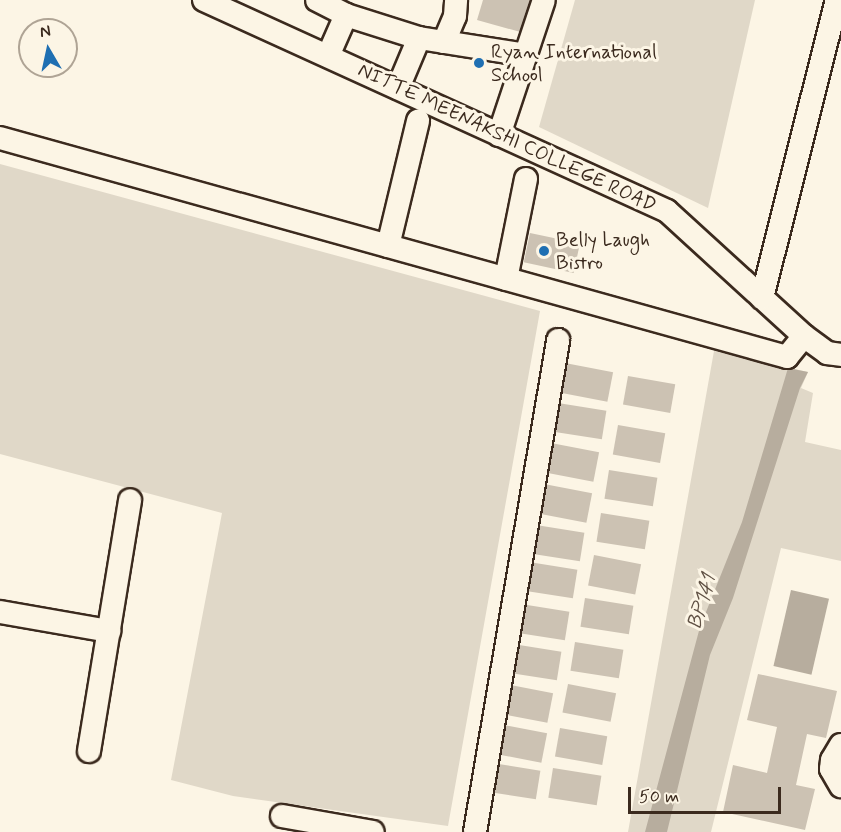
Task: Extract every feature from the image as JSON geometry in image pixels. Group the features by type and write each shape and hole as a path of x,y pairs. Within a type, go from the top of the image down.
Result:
{"street":[{"name":"NITTE MEENAKSHI COLLEGE ROAD","path":"204,0 235,7 328,56 668,211 804,336 827,353 841,355"},
{"path":"444,42 455,16 456,0"},
{"path":"499,135 544,0"},
{"path":"762,298 837,0"},
{"path":"320,1 346,15 419,38 526,55"},
{"path":"328,56 346,15"},
{"path":"398,88 419,38"},
{"path":"388,246 418,121"},
{"path":"0,138 787,357 804,336"},
{"path":"506,279 526,179"},
{"path":"475,832 558,340"},
{"path":"89,751 130,500"},
{"path":"0,612 109,631"},
{"path":"841,745 835,751 831,769 841,786"},
{"path":"282,816 326,828 373,832"}],"shaded area":[{"path":"575,0 755,0 708,208 539,127"},
{"path":"0,164 540,311 448,826 233,796 171,780 222,513 0,454"},
{"path":"714,351 808,372 801,388 813,393 805,442 841,450 841,561 781,548 711,832 628,832"},
{"path":"788,368 808,372 800,388 733,598 710,655 667,832 645,832 700,627 742,522"},
{"path":"791,590 829,599 811,675 773,666"}],"building":[{"path":"483,0 534,0 524,33 477,20"},
{"path":"530,233 580,244 574,273 524,262"},
{"path":"565,363 613,372 607,402 559,392"},
{"path":"628,376 675,384 670,413 623,405"},
{"path":"558,403 606,411 602,439 553,432"},
{"path":"618,425 665,433 660,463 613,455"},
{"path":"551,443 599,452 593,482 545,472"},
{"path":"609,470 657,478 653,506 604,499"},
{"path":"544,484 592,493 586,523 538,513"},
{"path":"601,513 649,521 645,549 596,542"},
{"path":"536,525 584,533 580,561 531,554"},
{"path":"594,555 641,564 635,595 588,585"},
{"path":"529,562 577,570 573,598 524,591"},
{"path":"585,598 633,606 629,634 580,627"},
{"path":"521,604 569,612 565,640 516,633"},
{"path":"575,642 623,650 619,678 570,671"},
{"path":"513,644 561,652 557,680 508,673"},
{"path":"758,674 837,691 826,738 807,734 796,785 815,789 805,830 723,812 733,765 767,773 777,727 747,720"},
{"path":"505,684 553,693 547,723 499,713"},
{"path":"568,684 616,693 611,722 562,712"},
{"path":"499,724 547,733 541,763 493,753"},
{"path":"560,728 607,736 602,765 555,757"},
{"path":"492,763 540,771 536,799 487,792"},
{"path":"553,768 601,776 597,805 548,798"}],"place":[{"name":"Ryan International School","path":"479,63"},
{"name":"Belly Laugh Bistro","path":"544,251"}],"water label":[{"name":"BP141","path":"702,602"}]}
